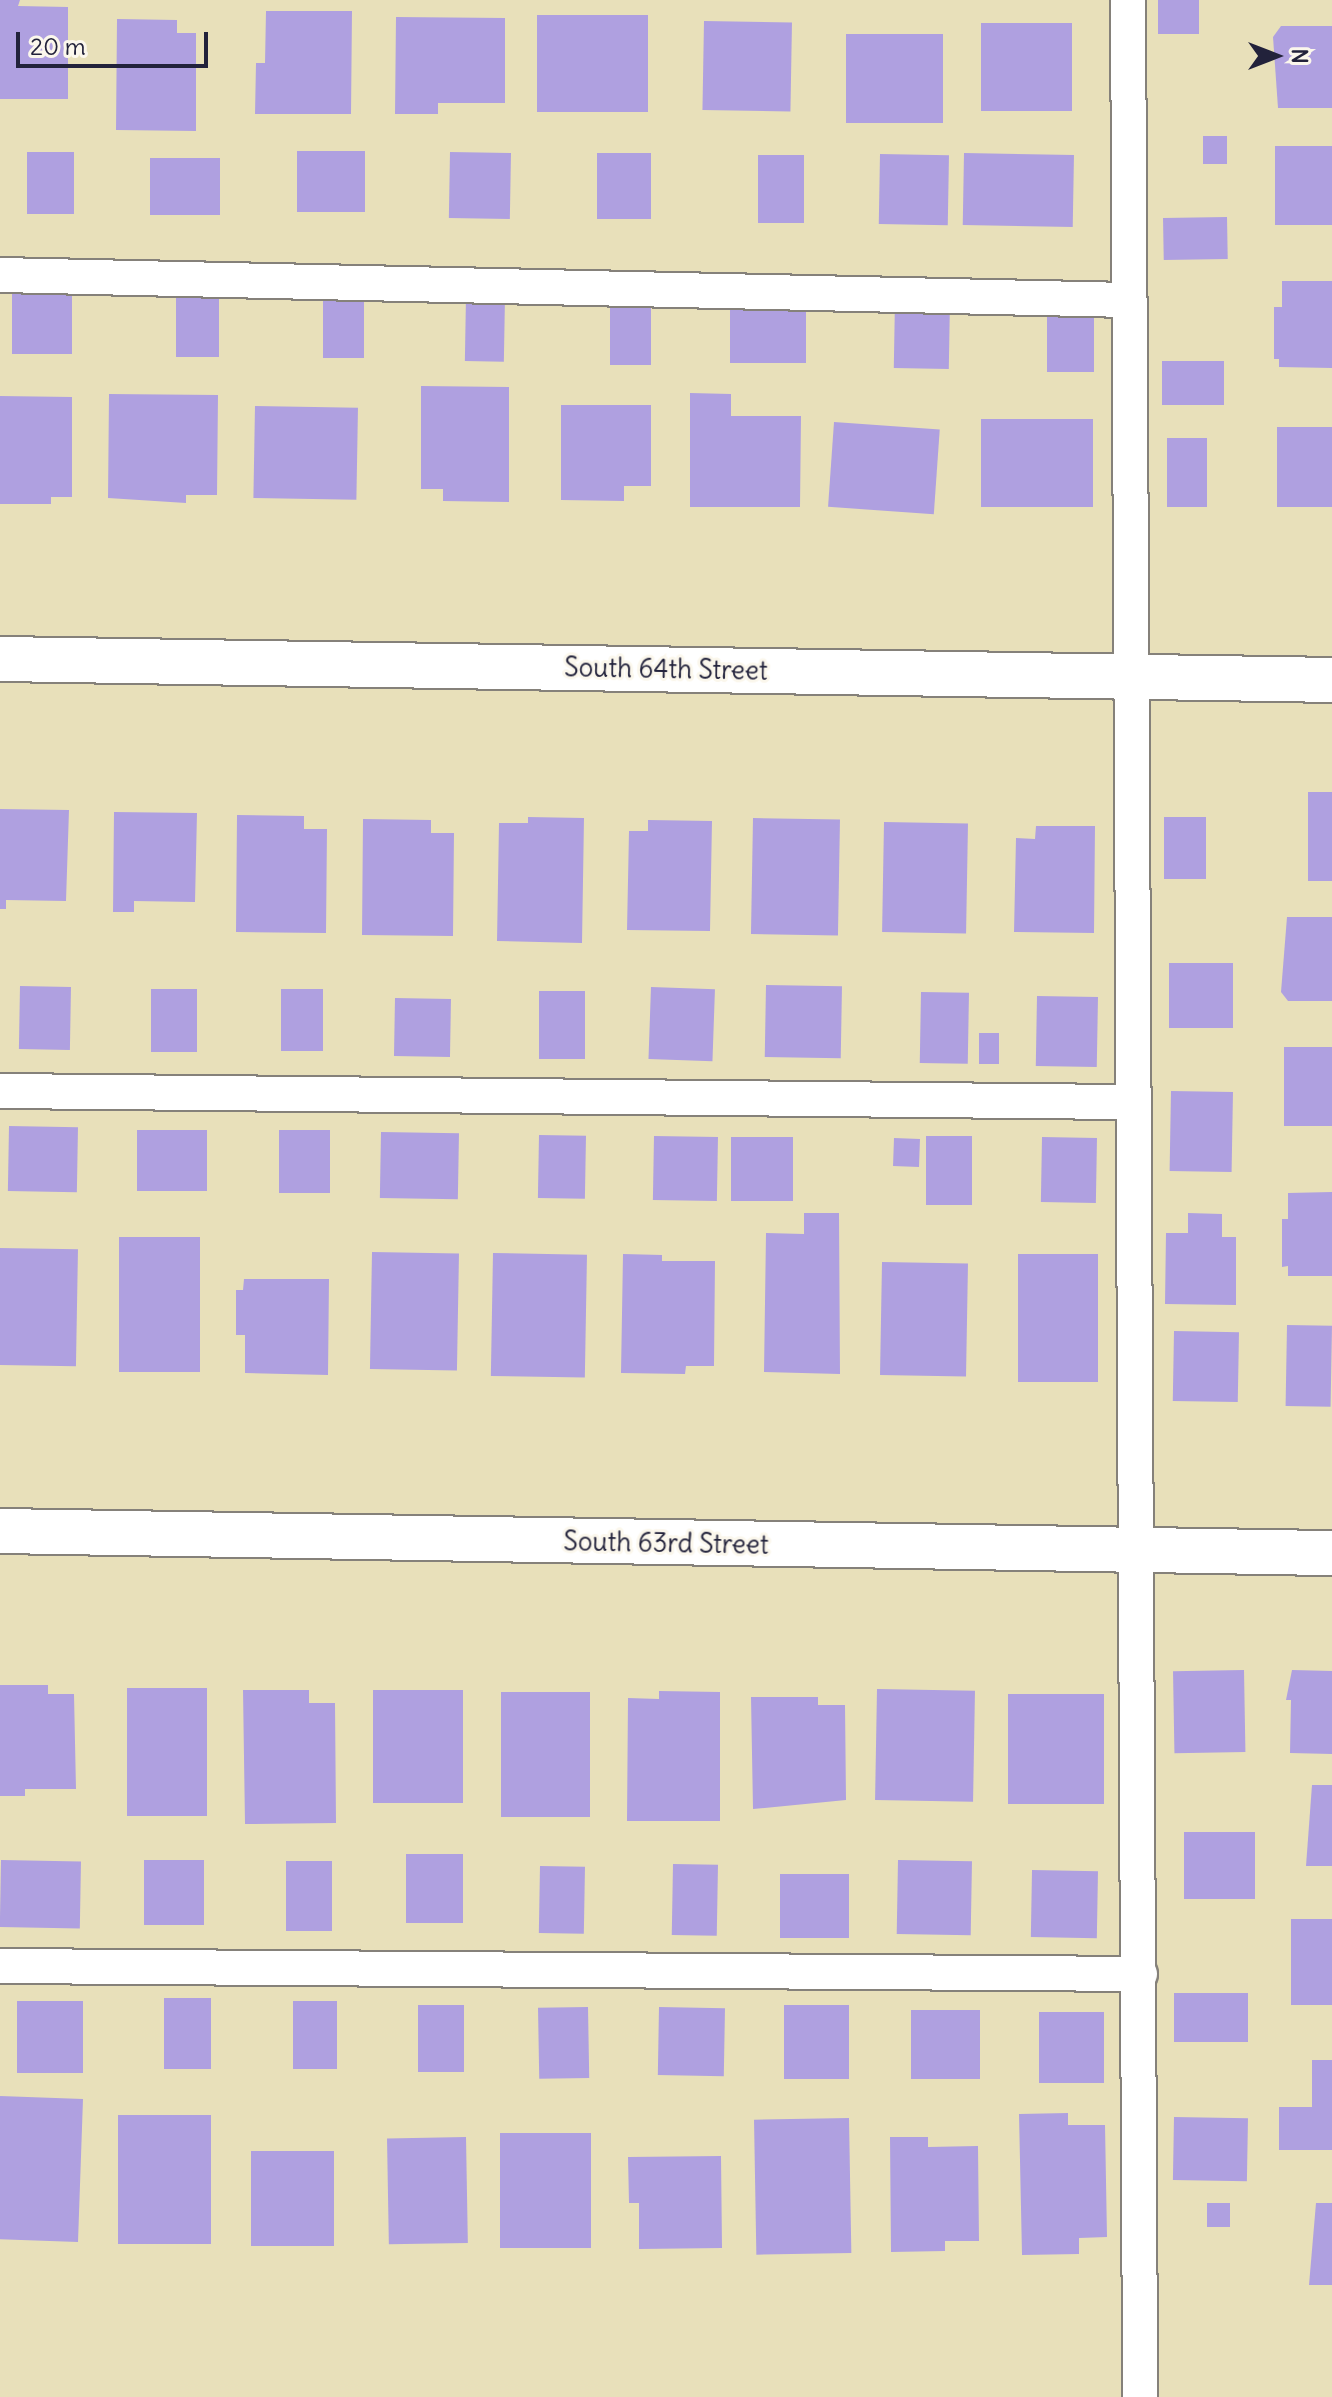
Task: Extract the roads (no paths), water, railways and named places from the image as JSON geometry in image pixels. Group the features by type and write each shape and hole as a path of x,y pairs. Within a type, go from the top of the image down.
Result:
{"street":[{"name":"South 64th Street","path":"0,659 1332,680"},
{"name":"South 63rd Street","path":"0,1531 1332,1553"}],"lane":[{"path":"1128,0 1131,1102 1140,1974 1140,2397"},
{"path":"0,275 1128,300"},
{"path":"0,1091 1131,1102"},
{"path":"0,1966 1140,1974"}]}
